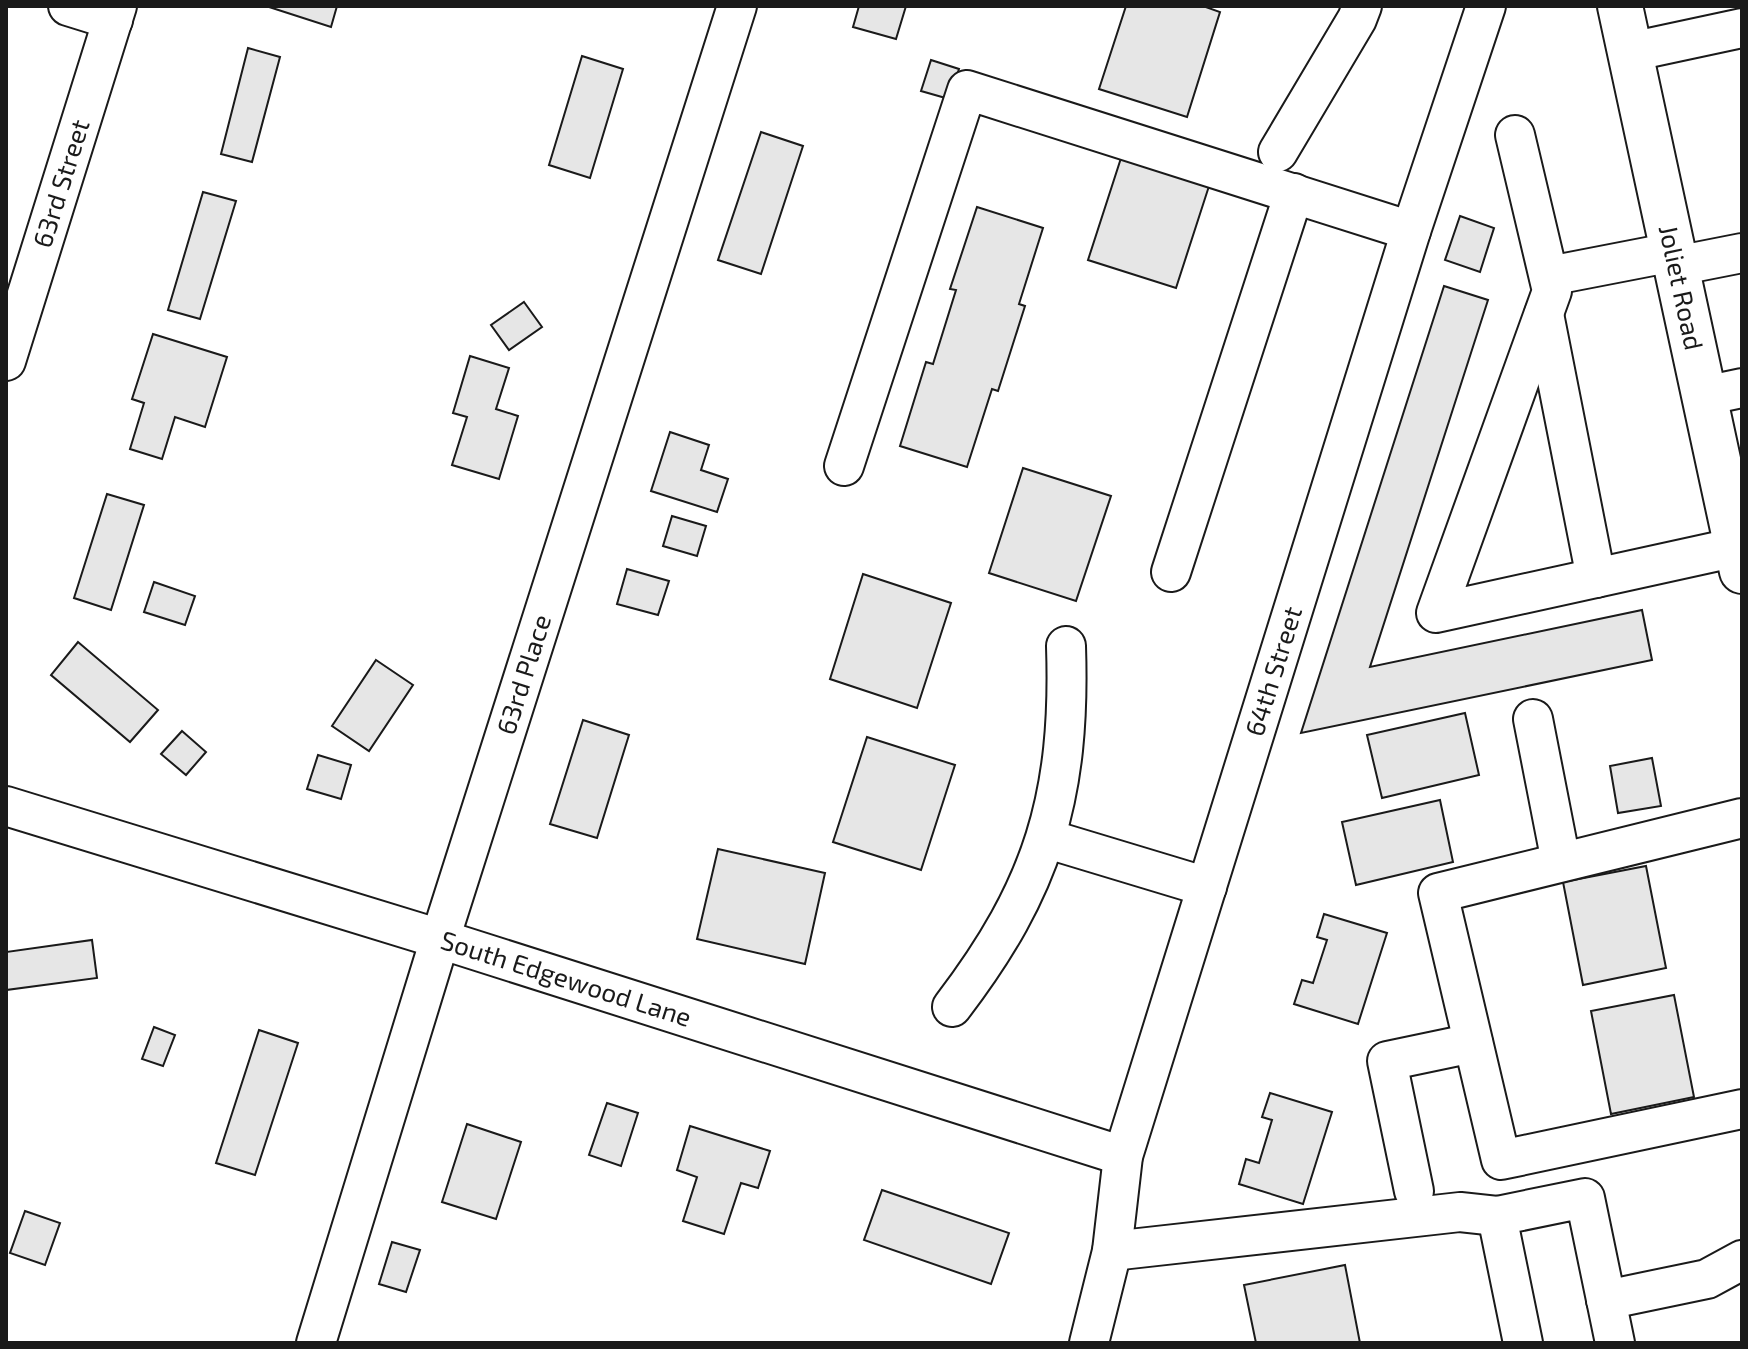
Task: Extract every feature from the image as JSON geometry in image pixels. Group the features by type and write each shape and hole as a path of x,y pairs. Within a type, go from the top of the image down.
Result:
{"main road":[{"name":"Joliet Road","path":"1620,6 1675,259 1723,392 1740,559"}],"street":[{"path":"68,6 115,13"},
{"name":"63rd Place","path":"316,1343 440,939 737,6"},
{"path":"1278,152 1362,6"},
{"name":"64th Street","path":"1089,1343 1112,1251 1123,1156 1411,231 1474,10"},
{"name":"63rd Street","path":"6,361 115,13"},
{"path":"1630,52 1742,28"},
{"path":"844,466 967,90 1411,231"},
{"path":"1515,135 1552,291 1436,613 1596,578 1740,559"},
{"path":"1171,572 1294,193"},
{"path":"1549,276 1742,253"},
{"path":"1544,313 1596,578"},
{"path":"952,1007 1007,927 1048,839 1064,754 1066,646"},
{"path":"1533,719 1561,862"},
{"name":"South Edgewood Lane","path":"6,806 440,939 1123,1156"},
{"path":"1742,818 1438,893 1501,1160 1742,1109"},
{"path":"1048,839 1207,887"},
{"path":"1414,1191 1387,1061 1473,1043"},
{"path":"1112,1251 1460,1212 1497,1216 1585,1198 1615,1343"},
{"path":"1497,1216 1523,1343"},
{"path":"1606,1300 1707,1279 1742,1260"},
{"path":"1707,1279 1742,1295"}],"building":[{"path":"266,6 337,6 331,27"},
{"path":"859,6 906,6 896,39 853,27"},
{"path":"1126,6 1203,6 1220,12 1187,117 1099,89"},
{"path":"248,48 280,57 252,162 221,154"},
{"path":"582,56 623,69 590,178 549,165"},
{"path":"931,60 959,69 949,99 921,91"},
{"path":"761,132 803,146 761,274 718,260"},
{"path":"1122,155 1210,183 1176,288 1088,260"},
{"path":"203,192 236,201 200,319 168,310"},
{"path":"977,207 1043,228 1019,304 1025,306 998,391 992,389 967,467 900,446 926,362 933,364 956,290 950,289"},
{"path":"1460,216 1494,228 1480,272 1445,260"},
{"path":"1444,286 1488,300 1370,667 1642,610 1652,660 1301,733"},
{"path":"524,302 542,327 509,350 491,325"},
{"path":"153,334 227,357 205,427 175,417 162,459 130,449 144,403 132,399"},
{"path":"470,356 509,368 496,409 518,416 499,479 452,465 467,417 453,413"},
{"path":"670,432 709,445 701,470 728,479 717,512 651,491"},
{"path":"1023,468 1111,496 1076,601 989,573"},
{"path":"107,494 144,505 111,610 74,598"},
{"path":"672,516 706,526 697,556 663,546"},
{"path":"627,569 669,581 658,615 617,604"},
{"path":"863,574 951,603 917,708 830,679"},
{"path":"154,582 195,596 185,625 144,612"},
{"path":"78,642 158,710 130,742 51,675"},
{"path":"376,660 413,685 369,751 332,726"},
{"path":"1465,713 1479,775 1382,798 1367,735"},
{"path":"583,720 629,735 597,838 550,824"},
{"path":"182,731 206,752 186,775 161,754"},
{"path":"867,737 955,765 921,870 833,842"},
{"path":"318,755 351,765 341,799 307,789"},
{"path":"1652,758 1661,806 1618,813 1610,766"},
{"path":"1440,800 1453,862 1356,885 1342,822"},
{"path":"718,849 825,873 805,964 697,939"},
{"path":"1646,866 1666,968 1583,985 1563,882"},
{"path":"1324,914 1387,933 1358,1024 1294,1004 1302,980 1313,983 1327,940 1317,937"},
{"path":"92,940 97,978 6,990 6,952"},
{"path":"1674,995 1694,1097 1611,1114 1591,1011"},
{"path":"154,1027 175,1035 163,1066 142,1059"},
{"path":"259,1030 298,1043 255,1175 216,1163"},
{"path":"1270,1093 1332,1112 1303,1204 1239,1184 1246,1159 1259,1163 1272,1120 1262,1117"},
{"path":"607,1103 638,1113 621,1166 589,1155"},
{"path":"467,1124 521,1142 496,1219 442,1202"},
{"path":"690,1126 770,1151 758,1188 741,1183 724,1234 683,1221 697,1177 677,1170"},
{"path":"882,1190 1009,1233 991,1284 864,1240"},
{"path":"25,1211 60,1223 45,1265 10,1253"},
{"path":"392,1242 420,1250 406,1292 379,1284"},
{"path":"1345,1265 1360,1343 1256,1343 1244,1285"}]}
